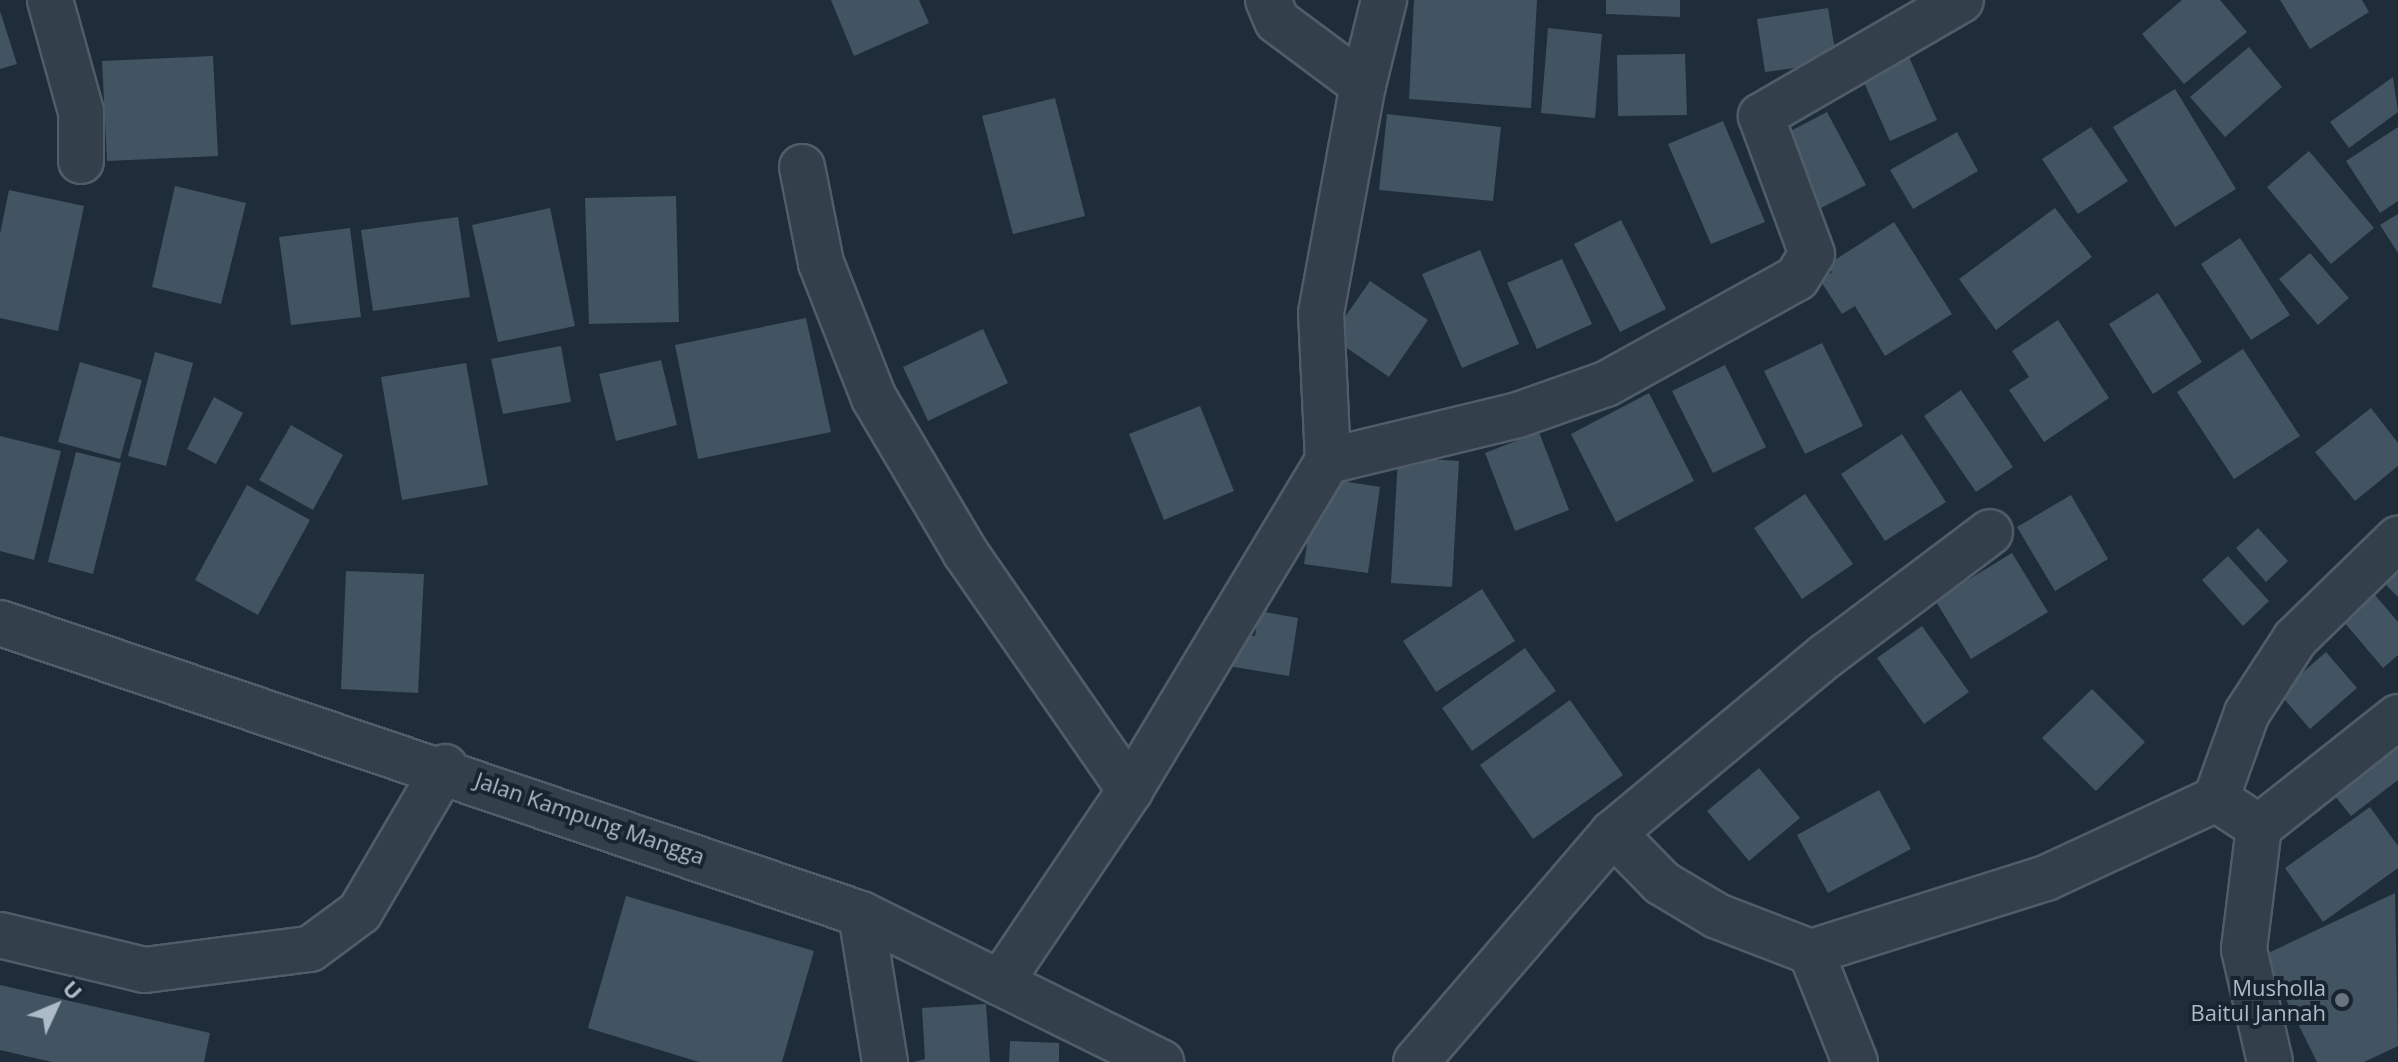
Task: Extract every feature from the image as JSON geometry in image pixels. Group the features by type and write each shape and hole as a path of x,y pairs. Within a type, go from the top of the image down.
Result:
{"street":[{"path":"50,0 81,112 81,161"},
{"path":"1268,0 1277,21 1363,85"},
{"path":"1000,983 1130,790 1328,461 1321,313 1363,85 1384,0"},
{"path":"1328,461 1518,415 1606,384 1797,278 1812,254 1761,116 1961,0"},
{"path":"802,167 821,263 874,398 965,552 1130,790"},
{"path":"1416,1062 1613,833 1827,655 1990,532"},
{"path":"1613,833 1662,883 1717,916 1811,952 2046,878 2216,799 2247,713 2295,639 2398,539"},
{"name":"Jalan Kampung Mangga","path":"0,623 445,767 861,914 1161,1062"},
{"path":"2270,1062 2244,949 2259,827 2398,717"},
{"path":"0,935 145,970 310,949 360,912 445,767"},
{"path":"2216,799 2259,827"},
{"path":"861,914 885,1062"},
{"path":"1811,952 1855,1062"}],"building":[{"path":"831,0 919,0 929,23 854,56"},
{"path":"1414,0 1537,0 1531,108 1409,99"},
{"path":"1606,0 1680,0 1680,17 1606,14"},
{"path":"2182,0 2220,0 2247,32 2184,84 2142,34"},
{"path":"2280,0 2362,0 2369,12 2310,49"},
{"path":"1828,8 1837,62 1765,72 1757,19"},
{"path":"0,11 17,64 0,69"},
{"path":"1548,28 1602,34 1595,118 1541,113"},
{"path":"2249,47 2282,87 2225,137 2190,97"},
{"path":"1685,54 1687,115 1618,116 1617,55"},
{"path":"213,56 218,156 107,161 102,61"},
{"path":"1909,57 1937,120 1890,141 1862,78"},
{"path":"2393,77 2398,112 2349,148 2330,122"},
{"path":"2175,89 2236,189 2175,227 2113,127"},
{"path":"1055,98 1085,216 1013,234 982,116"},
{"path":"1827,112 1866,185 1819,209 1781,136"},
{"path":"1387,114 1501,127 1493,201 1379,190"},
{"path":"1723,121 1765,222 1711,244 1668,144"},
{"path":"2091,127 2128,181 2078,214 2042,159"},
{"path":"2398,127 2398,201 2380,213 2346,161"},
{"path":"1957,132 1978,171 1913,209 1890,170"},
{"path":"2309,151 2374,228 2331,264 2267,187"},
{"path":"175,186 246,203 221,304 152,287"},
{"path":"9,190 84,206 58,331 0,318 0,234"},
{"path":"676,196 679,322 589,324 585,198"},
{"path":"550,208 575,326 498,342 472,225"},
{"path":"2055,208 2092,257 1996,330 1959,279"},
{"path":"2398,214 2398,253 2380,225"},
{"path":"458,217 470,297 373,311 361,230"},
{"path":"1621,220 1666,309 1620,332 1574,244"},
{"path":"1894,222 1952,314 1885,356 1855,306 1842,314 1820,280 1832,272 1827,265"},
{"path":"350,228 361,317 291,325 279,237"},
{"path":"2240,238 2290,315 2251,340 2201,264"},
{"path":"1480,250 1519,344 1462,368 1422,274"},
{"path":"2310,253 2349,298 2318,325 2279,279"},
{"path":"1562,259 1592,324 1537,349 1507,283"},
{"path":"1370,281 1428,320 1389,377 1331,337"},
{"path":"2158,293 2202,362 2153,394 2109,324"},
{"path":"806,318 831,432 698,459 675,345"},
{"path":"2058,320 2109,398 2044,442 2009,390 2029,377 2012,351"},
{"path":"983,329 1008,383 928,421 903,367"},
{"path":"1822,343 1863,426 1805,454 1764,371"},
{"path":"561,346 571,402 503,414 491,359"},
{"path":"2243,349 2300,436 2234,479 2177,392"},
{"path":"155,352 193,363 166,466 128,456"},
{"path":"661,360 677,425 616,441 599,374"},
{"path":"80,362 142,380 120,459 58,442"},
{"path":"466,363 488,485 402,500 381,377"},
{"path":"1725,365 1766,447 1713,473 1672,391"},
{"path":"1961,390 2013,467 1976,492 1924,416"},
{"path":"1649,393 1694,481 1616,522 1571,434"},
{"path":"214,397 243,413 216,464 187,449"},
{"path":"1200,406 1234,491 1164,520 1129,434"},
{"path":"2371,408 2398,443 2398,466 2355,501 2315,452"},
{"path":"291,425 343,455 313,510 259,480"},
{"path":"1539,432 1569,510 1515,531 1485,453"},
{"path":"1902,434 1946,502 1885,541 1841,474"},
{"path":"0,436 61,451 34,560 0,551"},
{"path":"76,452 121,463 93,574 48,562"},
{"path":"1398,457 1459,461 1452,587 1391,583"},
{"path":"1317,477 1380,487 1368,573 1304,564"},
{"path":"247,485 310,520 258,615 195,580"},
{"path":"1805,494 1853,564 1802,599 1754,528"},
{"path":"2071,495 2108,559 2055,591 2017,527"},
{"path":"2258,528 2288,561 2266,582 2236,548"},
{"path":"2398,552 2398,597 2376,575"},
{"path":"2012,553 2048,612 1971,659 1935,600"},
{"path":"2228,556 2269,601 2243,626 2202,580"},
{"path":"346,571 424,574 418,693 341,689"},
{"path":"2369,588 2398,622 2398,655 2383,668 2338,615"},
{"path":"1482,589 1515,641 1436,692 1403,641"},
{"path":"1259,611 1298,618 1289,676 1228,666 1233,633 1255,636"},
{"path":"1922,626 1969,692 1924,724 1877,658"},
{"path":"1525,648 1556,691 1472,751 1442,708"},
{"path":"2326,652 2357,688 2310,729 2279,693"},
{"path":"2092,689 2145,742 2096,791 2042,738"},
{"path":"1570,700 1623,775 1533,839 1480,765"},
{"path":"2398,737 2398,780 2351,816 2326,785"},
{"path":"1759,768 1800,818 1749,861 1707,811"},
{"path":"1879,790 1911,849 1828,893 1797,835"},
{"path":"2370,807 2398,846 2398,868 2323,922 2285,868"},
{"name":"Musholla Baitul Jannah","path":"2395,893 2398,1046 2364,1062 2317,1062 2264,955"},
{"path":"626,896 814,951 782,1062 699,1062 588,1028"},
{"path":"0,985 210,1033 204,1062 52,1062 0,1050"},
{"path":"986,1004 990,1062 914,1062 925,1059 922,1008"},
{"path":"1010,1041 1059,1043 1059,1062 1009,1062"}],"place":[{"name":"Musholla Baitul Jannah","path":"2342,1000"}]}
